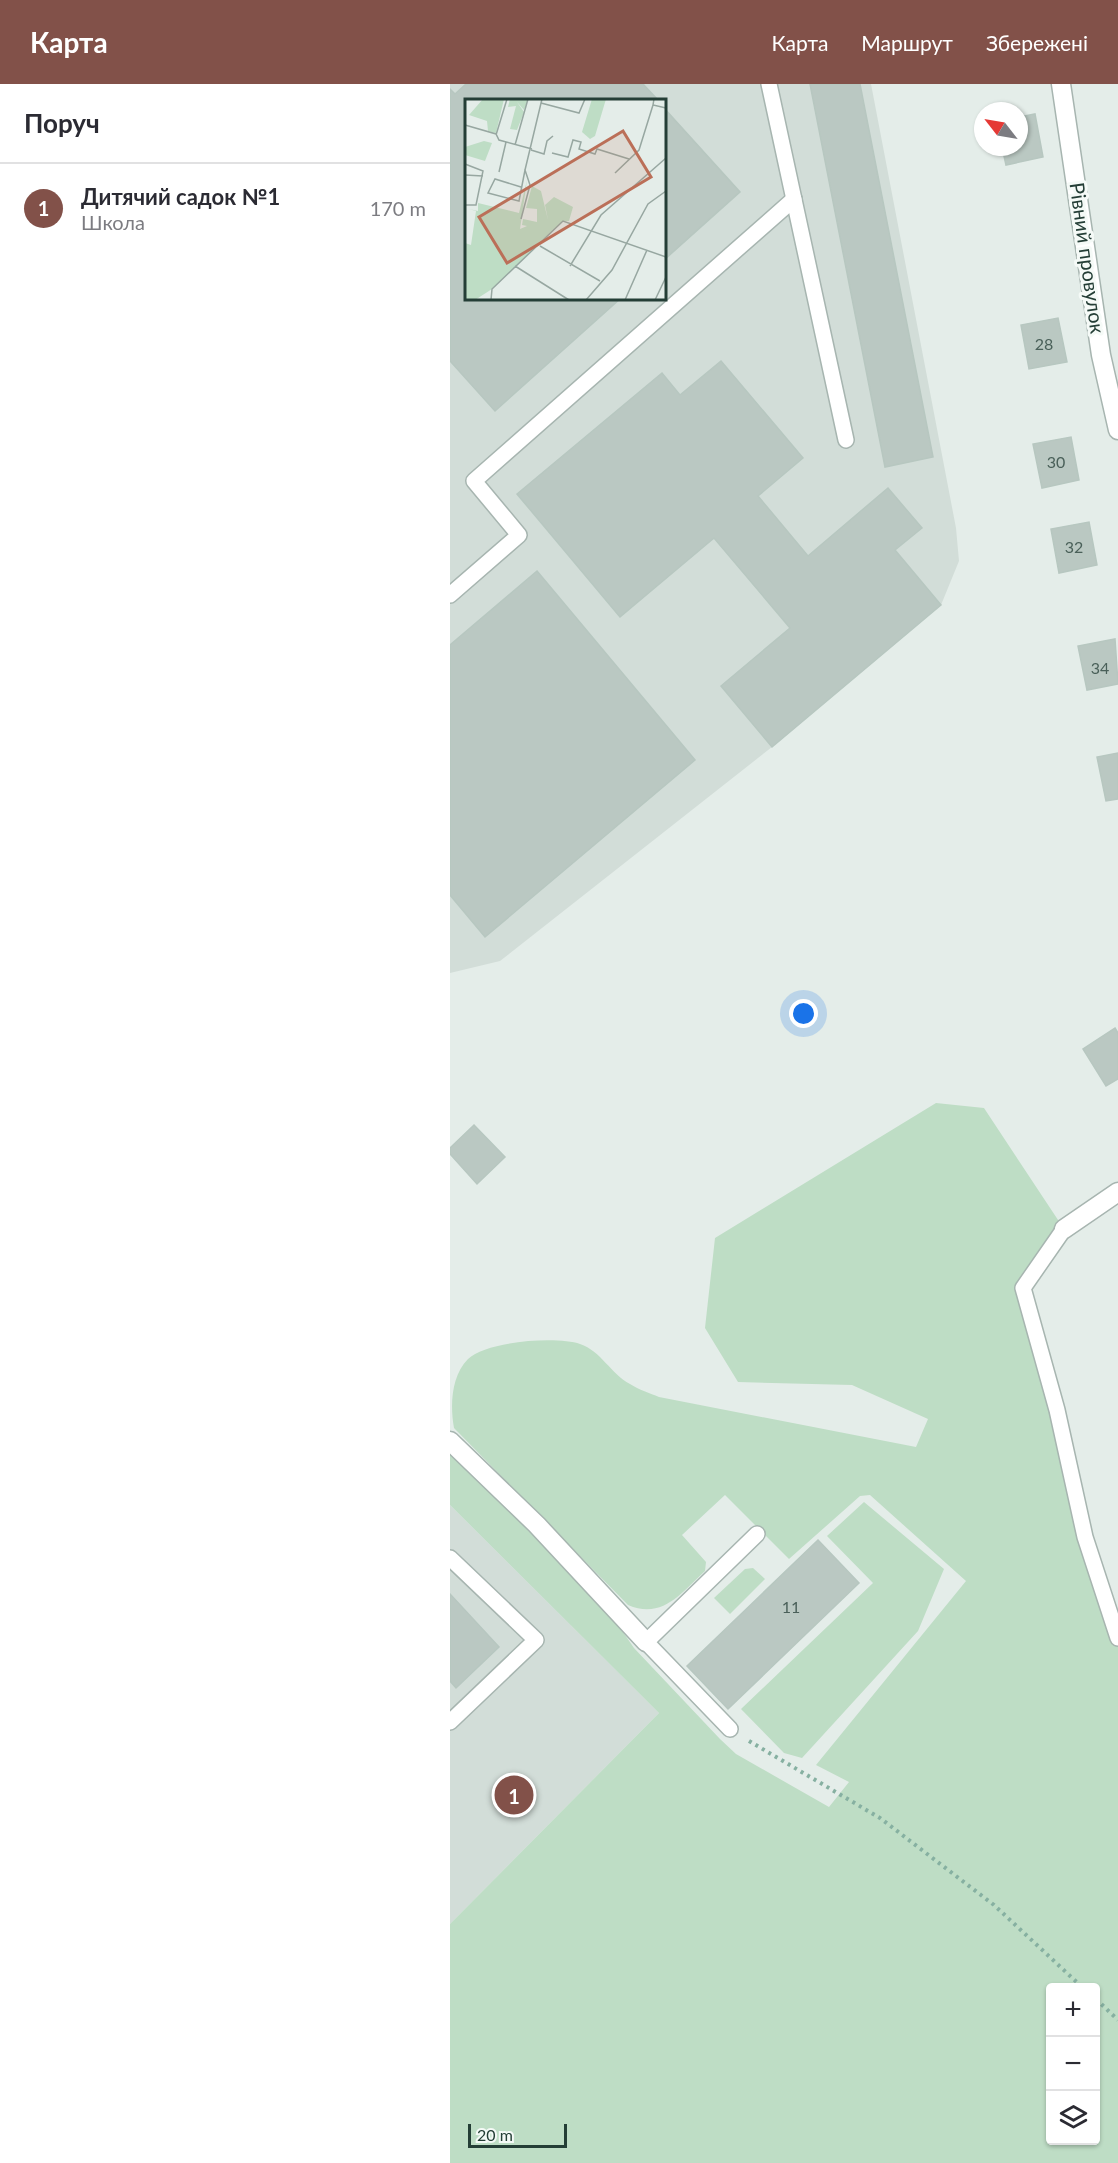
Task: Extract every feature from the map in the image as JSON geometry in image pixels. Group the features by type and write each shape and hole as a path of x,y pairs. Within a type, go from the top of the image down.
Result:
{"street":[{"name":"Рівний провулок","path":"1061,84 1101,355 1118,430"},
{"path":"1064,1229 1118,1192"},
{"path":"450,1441 537,1525 646,1642"}],"lane":[{"path":"769,84 846,440"},
{"path":"450,595 519,535 474,481 794,200"},
{"path":"1064,1229 1023,1288 1057,1410 1085,1537 1118,1638"},
{"path":"730,1729 646,1642 757,1534"},
{"path":"450,1558 536,1640 450,1722"}],"path":[{"path":"730,1729 880,1818 993,1905 1078,1983"},
{"path":"1100,2004 1118,2020"}],"shaded area":[{"path":"450,84 871,84 956,528 959,561 941,605 772,747 500,961 450,973"},
{"path":"450,1505 659,1713 450,1924"}],"green space":[{"path":"936,1103 984,1108 1064,1229 1023,1289 1118,1638 1118,2163 450,2163 450,1924 659,1713 450,1505 450,1452 607,1609 634,1648 736,1754 829,1807 849,1782 816,1765 966,1581 870,1495 860,1496 789,1559 725,1495 682,1535 706,1562 705,1571 671,1602 652,1609 640,1609 628,1605 454,1428 453,1392 458,1374 468,1359 477,1353 505,1344 555,1340 587,1347 623,1380 659,1397 916,1447 928,1419 852,1385 738,1382 705,1328 715,1238"},
{"path":"864,1502 944,1569 918,1631 802,1758 784,1753 741,1709 873,1583 827,1536"},
{"path":"753,1568 765,1579 730,1614 714,1598 745,1569"}],"building":[{"path":"466,84 643,84 657,99 465,99 465,300 619,300 495,411 450,361 450,89 455,94"},
{"path":"810,84 860,84 933,457 885,467"},
{"path":"666,110 740,192 666,258"},
{"path":"1035,114 1043,157 1006,165 1004,156 1028,156 1028,115"},
{"path":"1058,318 1067,362 1029,369 1021,325"},
{"path":"721,361 803,458 758,496 808,556 888,488 922,528 895,550 941,605 772,747 721,686 790,628 714,538 620,617 517,494 662,373 680,395"},
{"path":"1071,437 1079,480 1042,488 1033,444"},
{"path":"1089,522 1097,565 1059,573 1051,529"},
{"path":"537,571 695,760 485,937 450,895 450,645"},
{"path":"1115,639 1118,684 1087,690 1078,646"},
{"path":"1118,753 1118,799 1106,801 1097,757"},
{"path":"1115,1028 1118,1033 1118,1079 1106,1086 1083,1049"},
{"path":"474,1125 505,1157 477,1184 450,1154 450,1148"},
{"path":"818,1540 859,1583 728,1709 687,1666"},
{"path":"450,1594 499,1647 456,1688 450,1681"}],"place":[{"name":"Дитячий садок №1","path":"514,1795"}]}
